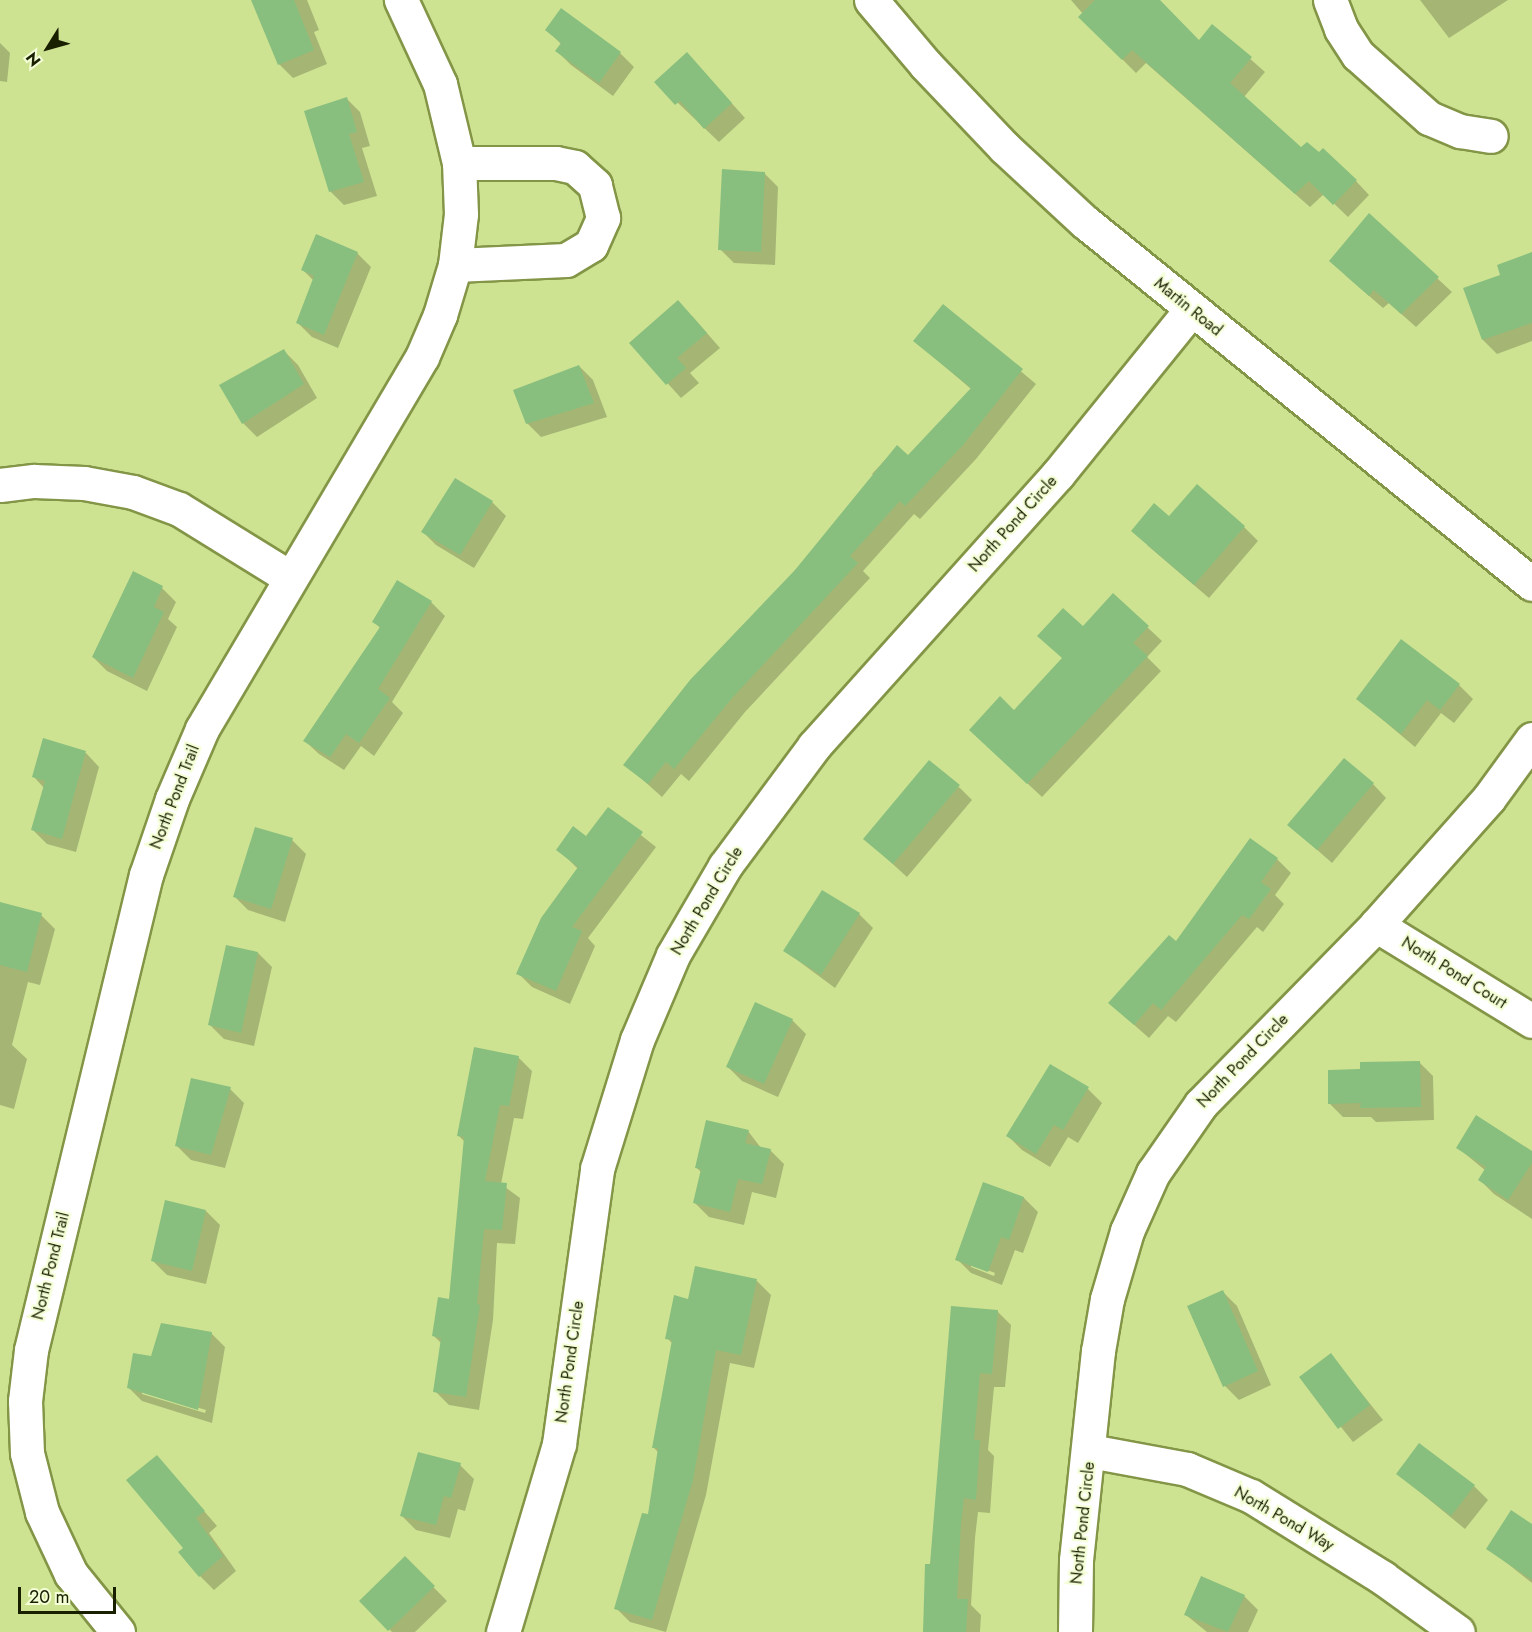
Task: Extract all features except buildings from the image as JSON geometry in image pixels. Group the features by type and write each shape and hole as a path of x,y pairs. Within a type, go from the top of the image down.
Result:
{"street":[{"name":"North Pond Trail","path":"118,1632 71,1574 42,1512 27,1453 25,1401 31,1350 146,875 172,799 202,729 289,577 422,357 440,315 455,265 461,214 459,163 440,84 401,0"},
{"name":"Martin Road","path":"871,0 925,64 1005,148 1085,222 1532,584"},
{"path":"1330,0 1341,30 1358,55 1429,118 1460,132 1491,136"},
{"path":"455,265 566,260 591,245 603,218 595,185 575,167 556,163 459,163"},
{"name":"North Pond Circle","path":"503,1632 559,1444 597,1169 637,1040 673,955 725,866 814,746 1058,474 1191,310"},
{"path":"0,485 34,481 84,483 133,492 179,509 289,577"},
{"name":"North Pond Circle","path":"1075,1632 1076,1560 1090,1451 1098,1351 1107,1299 1127,1231 1153,1173 1201,1104 1376,925 1489,798 1532,739"},
{"name":"North Pond Court","path":"1376,925 1532,1021"},
{"name":"North Pond Way","path":"1090,1451 1187,1469 1251,1496 1383,1578 1458,1632"}]}
